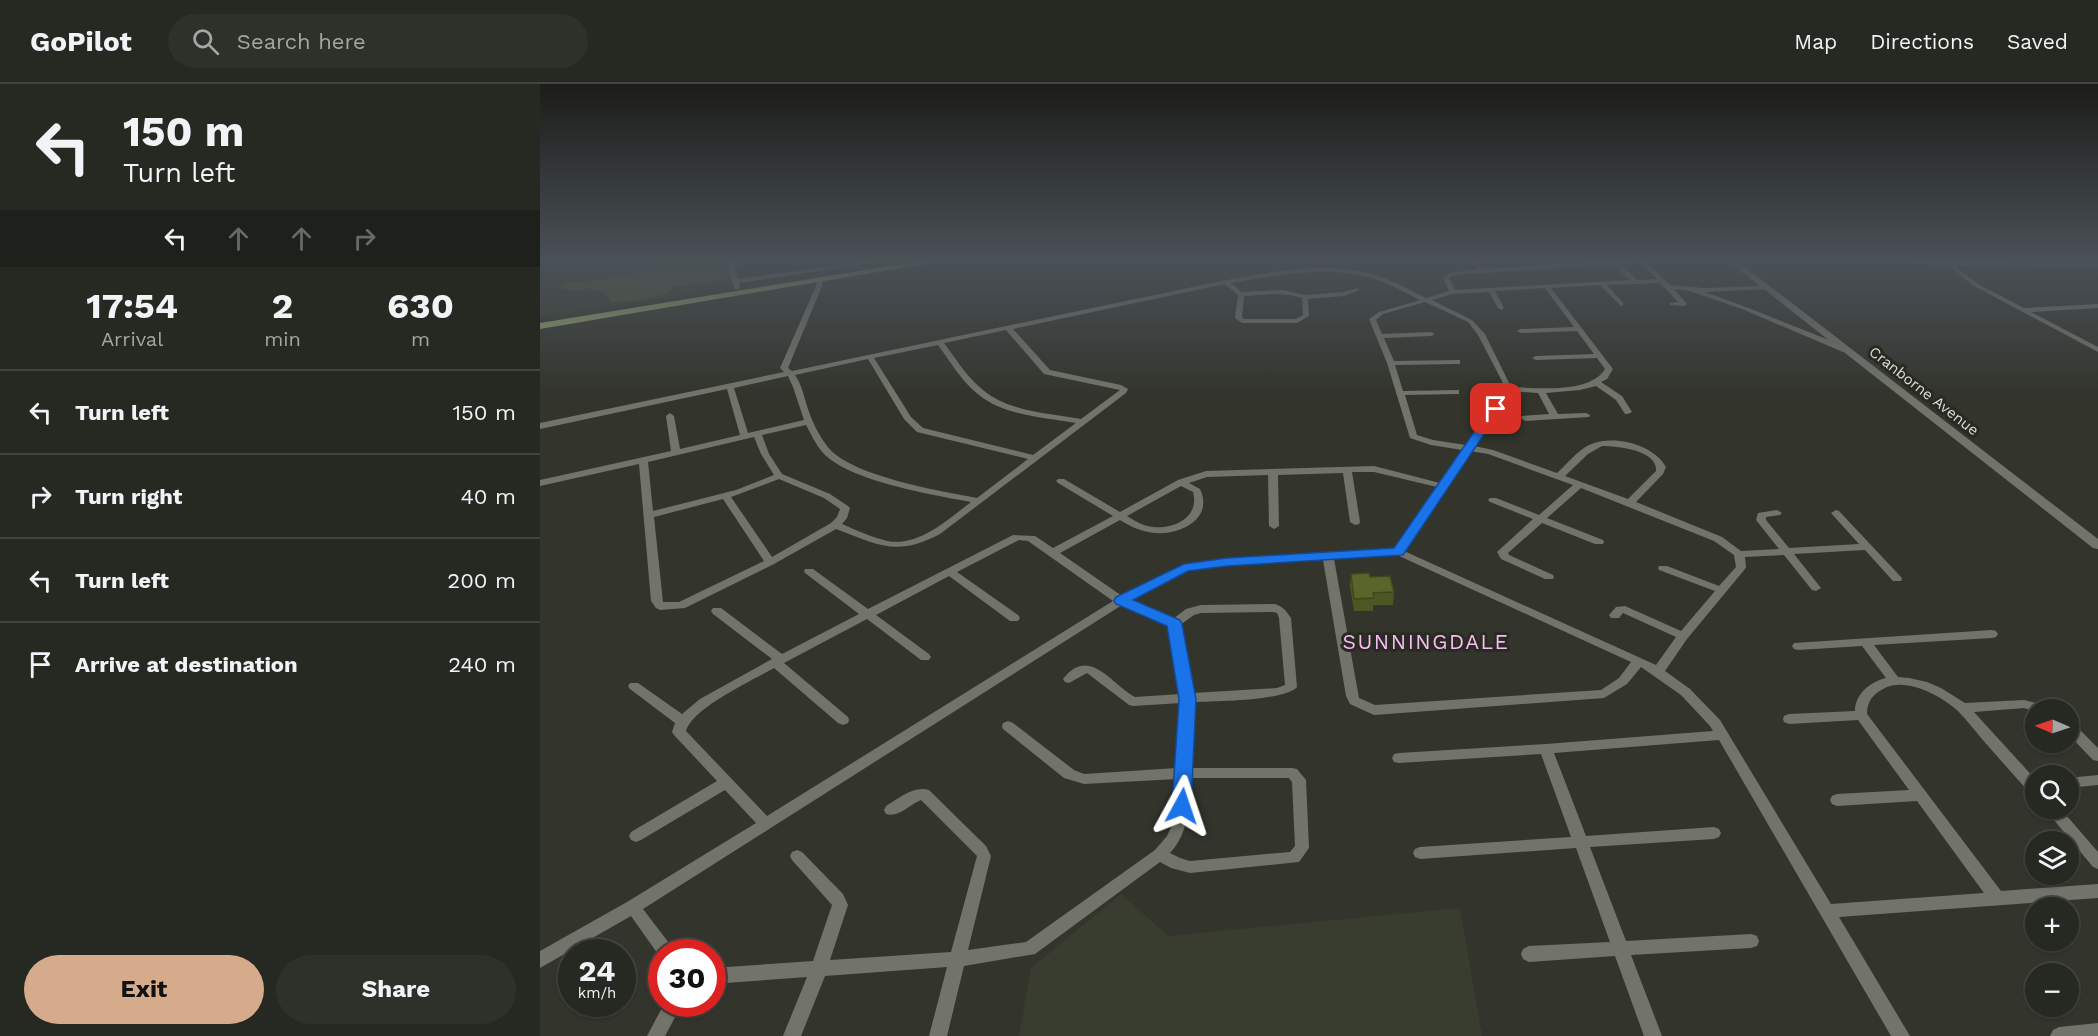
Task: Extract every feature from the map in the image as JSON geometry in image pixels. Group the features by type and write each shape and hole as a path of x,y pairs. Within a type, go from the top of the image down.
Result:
{"main road":[{"path":"540,324 647,304"},
{"path":"540,324 567,322 655,304"},
{"path":"540,333 567,322"}],"street":[{"path":"810,304 784,368 792,373 808,422 827,452 845,465 899,482 978,501"},
{"path":"540,426 1120,304"},
{"path":"1239,304 1238,318 1247,322 1302,320 1306,316 1305,304"},
{"path":"1414,304 1372,319 1391,363 1413,436 1455,447 1470,447 1630,503 1718,539 1739,554 1866,547"},
{"path":"1398,552 1508,389 1506,381 1474,325 1464,317 1437,304"},
{"path":"1499,304 1501,308"},
{"path":"1508,389 1572,389 1597,383 1606,377 1609,369 1560,304"},
{"path":"1734,304 1846,350"},
{"name":"Cranborne Avenue","path":"1787,304 2098,545"},
{"path":"2012,304 2098,350"},
{"path":"2022,310 2098,306"},
{"path":"835,525 889,544 911,543 925,538 978,501 1124,389 1047,372 1008,328"},
{"path":"1521,331 1579,329"},
{"path":"1381,336 1431,334"},
{"path":"940,343 976,388 991,399 1015,408 1083,422"},
{"path":"1536,358 1600,356"},
{"path":"870,357 908,419 920,430 1033,458"},
{"path":"1391,363 1457,362"},
{"path":"1597,383 1619,398 1628,412"},
{"path":"730,387 745,436"},
{"path":"1541,390 1556,417"},
{"path":"1400,393 1456,392"},
{"path":"670,416 676,452"},
{"path":"1525,418 1586,416"},
{"path":"540,483 808,422"},
{"path":"643,460 657,601 660,606 681,606 771,562 835,525 842,518 845,508 827,496 779,476 765,454 758,434"},
{"path":"1558,477 1598,444 1624,445 1642,451 1658,459 1660,472 1630,503"},
{"path":"1347,470 1355,522"},
{"path":"1054,552 1181,482 1206,474 1383,471 1443,486"},
{"path":"1273,473 1274,526"},
{"path":"650,515 756,487 779,476"},
{"path":"1061,481 1146,529 1179,527 1196,514 1200,508 1195,488 1181,482"},
{"path":"1549,577 1505,558 1502,552 1542,520 1579,485"},
{"path":"726,496 771,562"},
{"path":"1493,500 1599,542"},
{"path":"1777,513 1765,513 1760,518 1816,588"},
{"path":"1836,513 1897,579"},
{"path":"765,823 679,732 682,721 704,702 948,571 1020,536 1031,538 1121,601 1174,624"},
{"path":"540,960 633,907 1121,601 1184,568 1238,561 1398,552 1639,661 1658,671 1703,708 1723,735 1828,910 1900,1036"},
{"path":"1658,671 1683,636 1741,567 1739,554"},
{"path":"1329,557 1352,696 1354,701 1368,708 1374,710 1604,694 1623,681 1639,661"},
{"path":"1663,568 1721,590"},
{"path":"809,571 925,657"},
{"path":"948,571 1014,618"},
{"path":"1069,679 1083,669 1091,670 1125,699 1133,702 1278,692 1291,687 1285,618 1281,611 1275,608 1201,609 1190,612 1174,624"},
{"path":"1615,615 1620,609 1625,610 1683,636"},
{"path":"717,611 778,661 843,720"},
{"path":"726,975 958,959 1011,954 1029,949 1160,854 1173,840 1180,822 1185,773 1188,699 1174,624"},
{"path":"1798,646 1992,634"},
{"path":"1865,642 1894,680"},
{"path":"1998,899 1861,715 1861,703 1865,694 1881,683 1894,680 1910,681 1946,697 1962,708 2025,777"},
{"path":"634,686 682,721"},
{"path":"1962,708 2025,704"},
{"path":"1789,719 1861,715"},
{"path":"1008,726 1075,777 1101,779 1185,773 1275,771 1295,774 1299,780 1302,848 1294,858 1190,867 1176,864 1160,854"},
{"path":"1399,758 1723,735"},
{"path":"2079,737 2098,756"},
{"path":"1546,749 1653,1036"},
{"path":"2079,782 2098,780"},
{"path":"636,836 726,783"},
{"path":"891,810 914,796 924,794 984,856 938,1036"},
{"path":"1837,800 1919,795"},
{"path":"2060,819 2098,863"},
{"path":"1420,853 1714,832"},
{"path":"792,1036 819,969 840,905 797,856"},
{"path":"1828,910 2098,891"},
{"path":"633,907 656,939"},
{"path":"1529,954 1751,941"},
{"path":"656,1036 666,1017"},
{"path":"2059,1036 2098,1032"}],"shaded area":[{"path":"540,304 627,304 540,318"},
{"path":"1121,894 1168,936 1460,908 1482,1036 1019,1036 1031,968"}],"building":[{"path":"1369,573 1370,577 1390,576 1394,592 1373,593 1374,598 1354,599 1351,574"}],"district":[{"name":"SUNNINGDALE","path":"1426,642"}],"route":[{"path":"1182,806 1188,699 1174,624 1121,601 1184,568 1227,562 1398,552 1496,409"}]}
